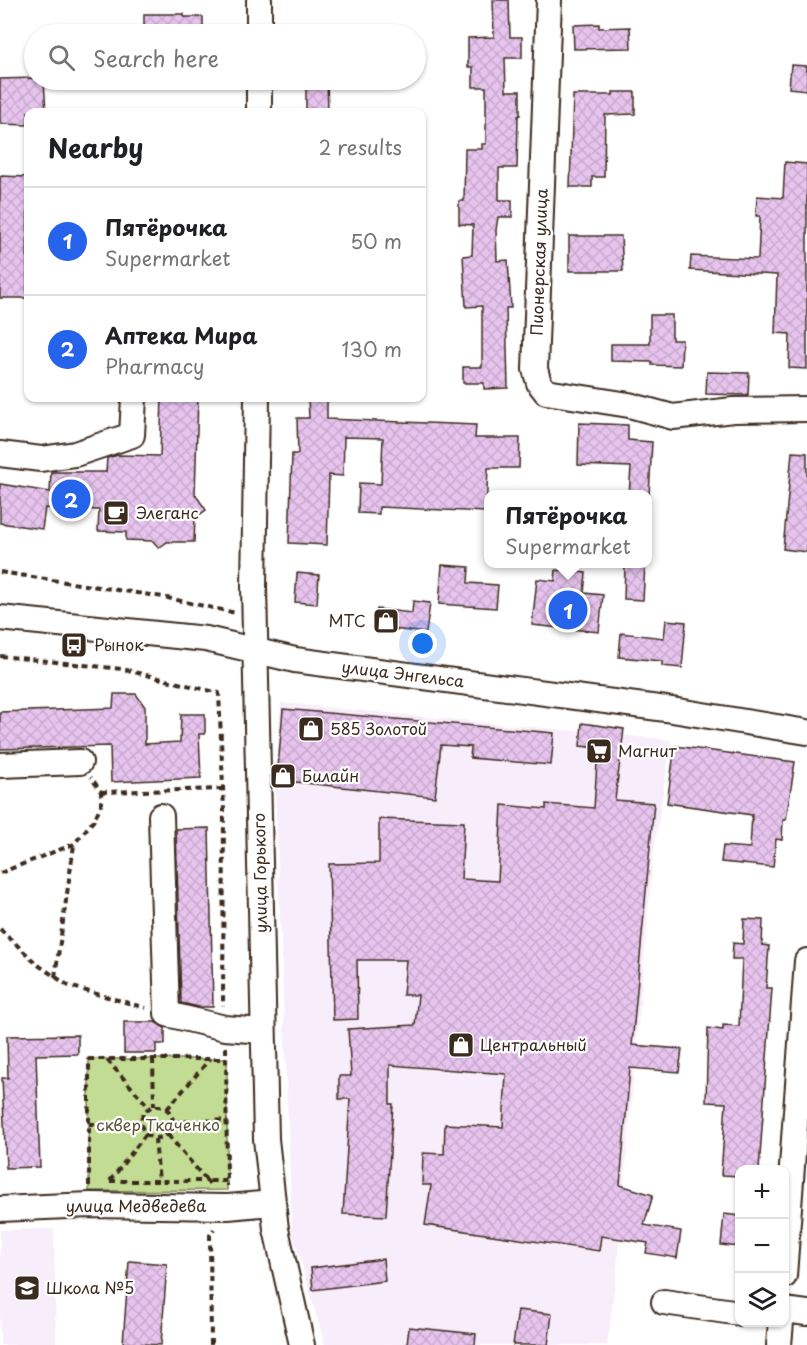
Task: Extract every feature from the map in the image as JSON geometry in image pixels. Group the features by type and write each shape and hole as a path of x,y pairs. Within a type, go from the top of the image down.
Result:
{"street":[{"path":"259,0 259,24"},
{"name":"Пионерская улица","path":"549,0 536,324 535,369 539,383 546,392 629,405 673,417 733,410 807,409"},
{"path":"259,90 259,108"},
{"path":"0,454 41,459 75,454 132,435 135,402"},
{"name":"улица Горького","path":"257,402 254,616 266,1139 272,1203 302,1345"},
{"name":"улица Энгельса","path":"0,618 206,639 295,660 666,709 807,732"},
{"path":"0,765 80,762"},
{"path":"161,816 166,1014 225,1028 263,1031"},
{"path":"784,1273 807,961"},
{"name":"улица Медведева","path":"0,1209 90,1198 163,1206 228,1207 272,1203"},
{"path":"664,1302 735,1312"},
{"path":"789,1311 807,1313"},
{"path":"779,1345 781,1327"}],"path":[{"path":"0,572 163,597 254,616"},
{"path":"0,656 122,669 219,693 223,789 222,987 227,1059 228,1207 210,1234 211,1345"},
{"path":"0,873 74,844 94,820 101,805 101,792 80,762"},
{"path":"101,792 223,789"},
{"path":"55,977 74,844"},
{"path":"0,929 38,965 69,986 166,1014"},
{"path":"90,1198 89,1059 227,1059"},
{"path":"106,1059 152,1107 167,1109"},
{"path":"152,1107 153,1059"},
{"path":"167,1109 210,1059"},
{"path":"152,1107 143,1114 141,1124 146,1134 155,1139 168,1135 174,1122"},
{"path":"167,1109 174,1122"},
{"path":"174,1122 227,1120"},
{"path":"89,1124 141,1124"},
{"path":"90,1198 146,1134"},
{"path":"168,1135 207,1181 227,1181"},
{"path":"155,1139 163,1206"}],"shaded area":[{"name":"Центральный","path":"281,703 671,740 653,857 616,1277 607,1345 325,1345 292,1231 275,783"},
{"name":"Школа №5","path":"54,1229 56,1345 0,1345 0,1230"}],"green space":[{"name":"сквер Ткаченко","path":"89,1059 227,1059 227,1190 89,1191"}],"building":[{"path":"493,0 509,0 510,37 522,37 522,58 505,58 506,91 520,91 520,115 518,116 517,168 499,168 499,200 512,200 512,217 498,217 496,230 497,261 508,260 511,308 506,308 508,388 484,389 484,383 463,383 463,367 482,367 482,306 466,307 463,256 472,255 473,225 459,224 459,201 464,201 465,149 482,149 482,144 486,144 486,87 473,87 473,67 468,67 468,38 494,37"},
{"path":"144,14 184,14 184,17 203,17 203,24 144,24"},
{"path":"599,24 599,28 630,27 631,48 574,49 573,25"},
{"path":"791,65 807,66 807,90 789,88"},
{"path":"24,78 24,90 45,90 46,108 24,108 24,125 0,124 0,79"},
{"path":"306,90 327,90 328,108 306,108"},
{"path":"613,92 635,92 635,114 605,115 604,177 592,177 592,187 570,187 573,95 613,95"},
{"path":"785,162 807,164 807,369 789,368 790,334 775,333 777,275 690,270 691,256 758,259 760,216 756,216 757,196 783,198"},
{"path":"0,176 24,177 24,298 0,298"},
{"path":"569,236 621,236 623,271 569,271"},
{"path":"650,315 672,315 672,340 682,340 681,366 652,365 652,362 611,361 611,344 650,344"},
{"path":"707,372 749,373 748,395 706,394"},
{"path":"162,402 198,402 195,494 206,510 195,518 194,542 167,542 159,548 153,541 126,540 126,532 98,531 99,510 45,508 42,529 0,523 0,484 50,492 51,472 106,472 107,458 118,455 160,456"},
{"path":"308,402 327,402 327,419 476,425 475,438 520,438 519,468 488,468 487,490 484,490 484,512 379,507 379,514 358,513 359,483 381,484 383,438 344,437 343,476 329,475 327,545 289,543 292,454 298,454 297,418 309,418"},
{"path":"579,423 628,425 628,440 652,442 649,490 629,490 631,467 578,465"},
{"path":"792,452 807,453 807,552 783,549"},
{"path":"442,565 469,567 468,583 498,585 496,608 439,604"},
{"path":"625,568 645,568 643,600 624,599"},
{"path":"556,570 586,573 584,593 603,595 599,632 532,625 537,579 555,581"},
{"path":"297,573 319,575 317,604 295,602"},
{"path":"413,601 430,603 426,633 375,627 377,609 412,613"},
{"path":"666,620 686,622 682,668 662,666 662,661 619,657 621,633 664,638"},
{"path":"114,694 136,694 145,707 145,744 180,742 181,714 205,714 205,734 199,734 201,778 111,782 110,746 0,749 0,712 113,708"},
{"path":"283,709 554,733 551,765 470,758 471,747 441,745 435,797 277,780"},
{"path":"582,723 624,729 615,800 654,803 632,1045 682,1049 679,1072 630,1068 620,1185 653,1195 644,1225 681,1231 677,1258 646,1253 648,1243 601,1236 599,1251 425,1225 431,1185 422,1185 423,1153 444,1154 445,1124 503,1127 506,1074 390,1065 390,1104 393,1104 386,1216 343,1214 350,1099 339,1099 339,1076 351,1076 348,1029 415,1025 418,995 403,995 406,960 357,960 358,1019 333,1020 329,864 379,863 379,819 464,822 461,879 498,881 502,805 546,809 546,804 594,808 598,748 580,746"},
{"path":"675,746 795,762 786,820 783,820 782,840 776,839 773,867 721,862 723,846 750,848 752,815 667,803"},
{"path":"209,828 213,1007 199,1007 181,1003 176,829"},
{"path":"744,919 763,920 762,945 769,946 766,988 772,988 759,1165 735,1165 735,1176 721,1175 726,1103 706,1102 708,1028 723,1030 723,1025 739,1026 742,959 732,959 733,943 743,944"},
{"path":"124,1022 155,1022 165,1028 165,1044 156,1044 156,1053 124,1053"},
{"path":"78,1035 78,1054 36,1055 40,1167 6,1168 2,1078 8,1078 7,1036"},
{"path":"724,1214 735,1215 735,1246 721,1245"},
{"path":"383,1259 385,1281 313,1290 311,1268"},
{"path":"129,1261 167,1264 161,1345 123,1343"},
{"path":"518,1310 552,1314 548,1345 513,1345"},
{"path":"409,1327 476,1334 475,1345 407,1345"}],"place":[{"name":"Аптека Мира","path":"71,499"},
{"name":"Элеганс","path":"116,513"},
{"name":"Пятёрочка","path":"568,610"},
{"name":"МТС","path":"386,621"},
{"name":"Рынок","path":"74,645"},
{"name":"585 Золотой","path":"311,729"},
{"name":"Магнит","path":"599,751"},
{"name":"Билайн","path":"283,776"},
{"name":"Центральный","path":"461,1045"},
{"name":"Школа №5","path":"27,1288"}]}
